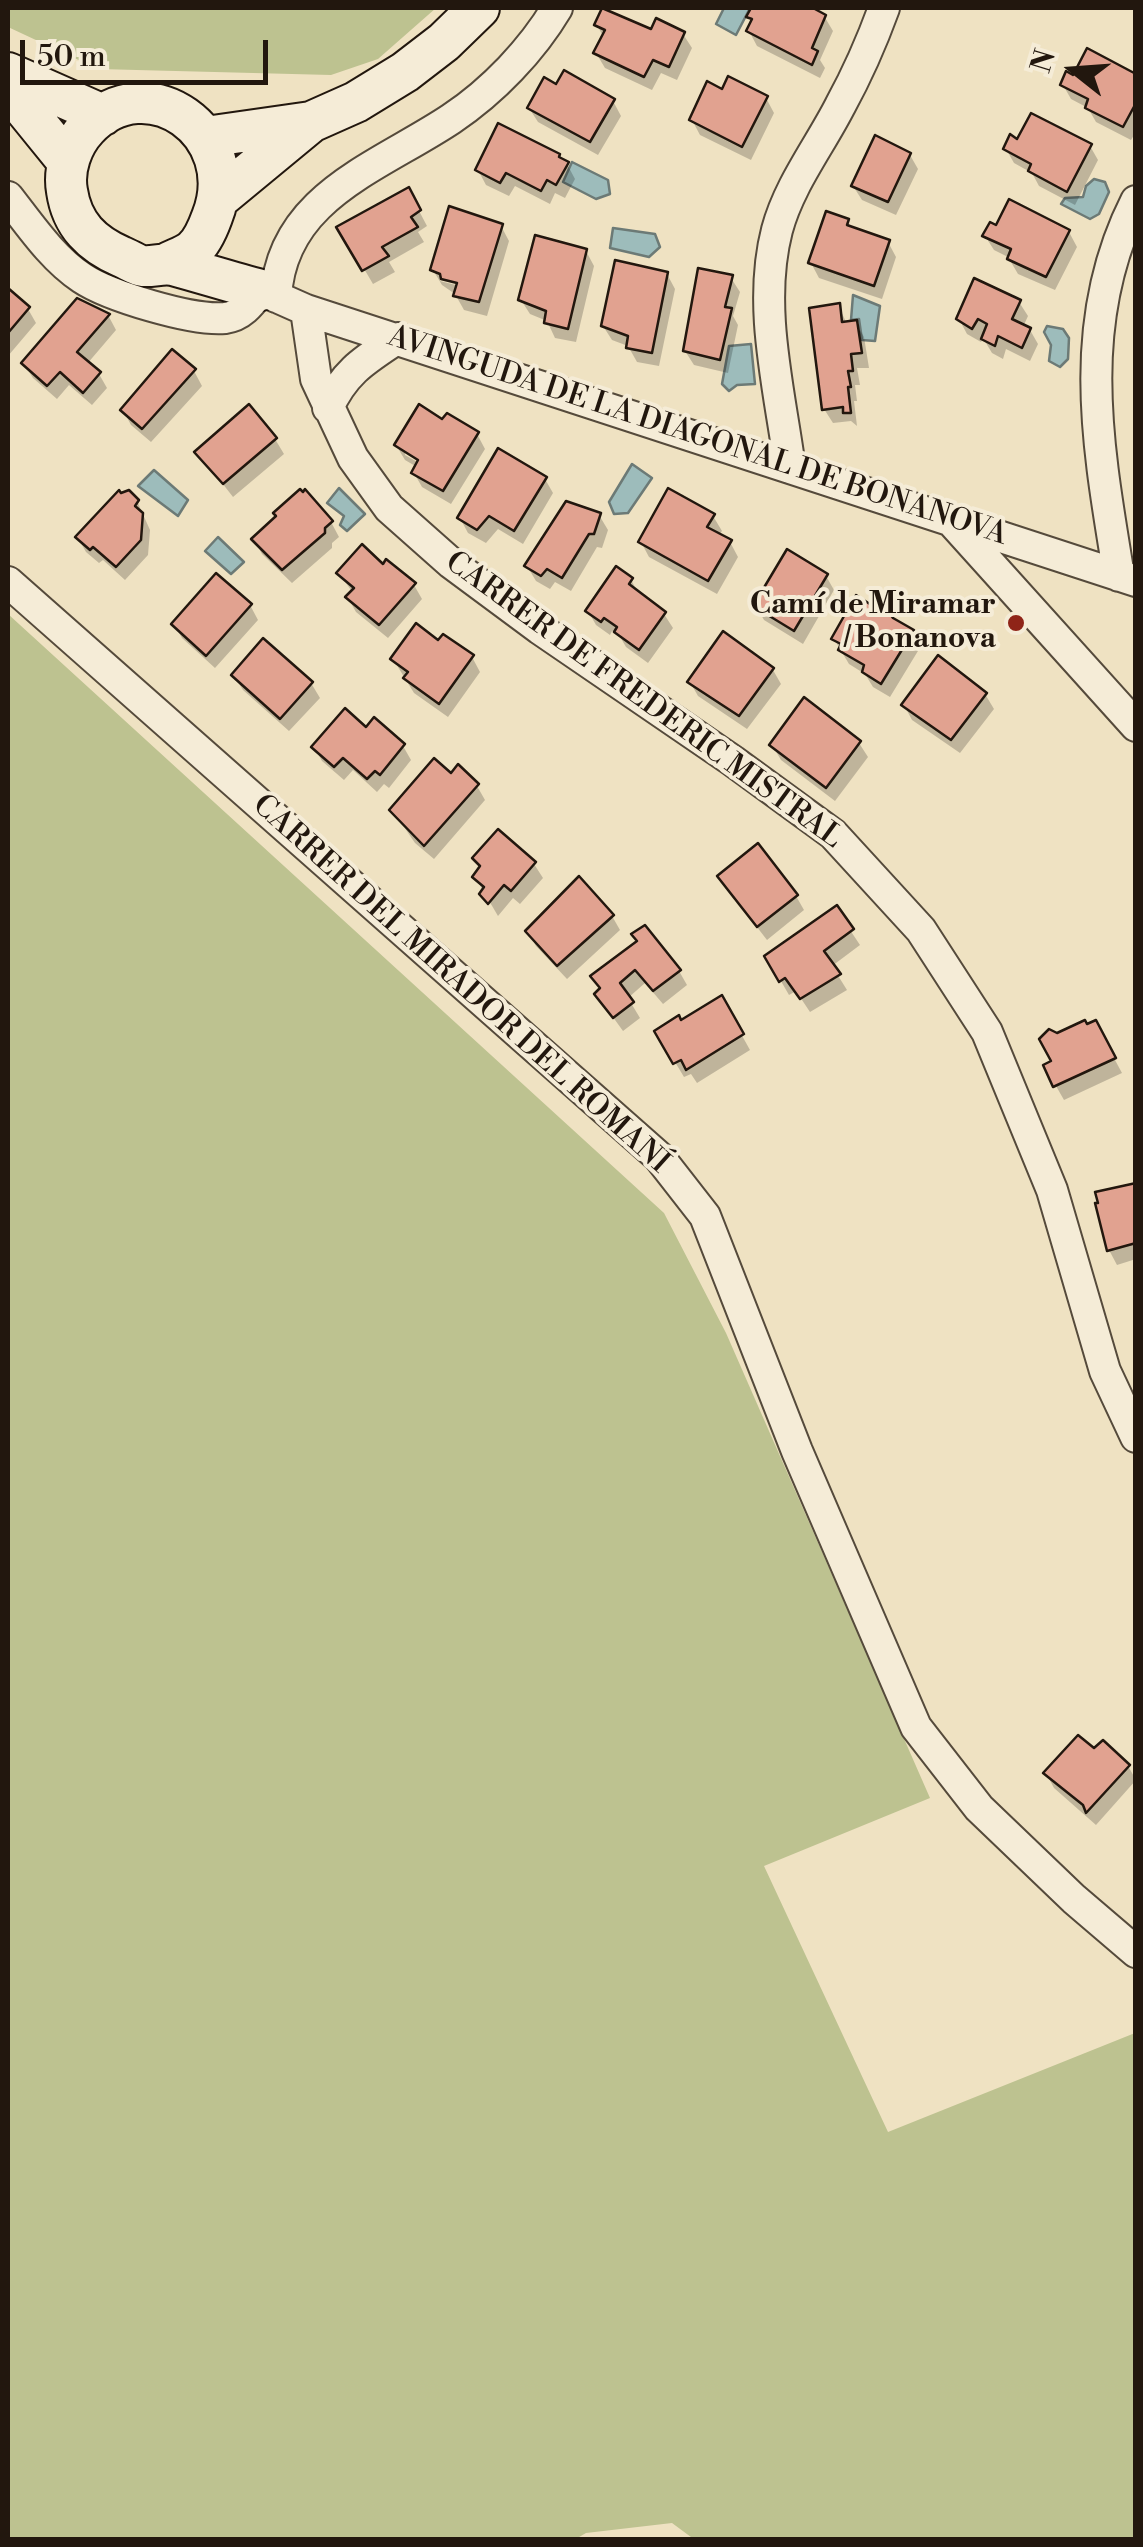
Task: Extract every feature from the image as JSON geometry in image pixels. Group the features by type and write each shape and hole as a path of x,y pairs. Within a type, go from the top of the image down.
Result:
{"street":[{"path":"206,137 311,122 356,102 405,72 479,8"},
{"path":"8,197 48,247 82,278 116,295 172,311 226,318 247,309 268,293 290,238 324,197 454,117 512,68 557,8"},
{"path":"790,468 770,316 770,272 778,229 802,172 841,106 884,8"},
{"path":"8,73 103,115"},
{"path":"8,88 68,162"},
{"path":"166,264 194,249 215,208 220,177 216,156 206,137 190,120 170,109 148,104 125,106 103,115 81,136 68,162 66,187 71,211 83,232 102,248 142,266 166,264 268,293"},
{"path":"215,208 311,122"},
{"path":"1127,579 1097,439 1096,375 1098,316 1112,260 1136,201"},
{"path":"215,208 234,258 268,293"},
{"name":"AVINGUDA DE LA DIAGONAL DE BONANOVA","path":"268,293 306,310 1127,579"},
{"name":"CARRER DE FREDERIC MISTRAL","path":"306,310 316,379 328,408 353,458 389,508 451,563 540,629 734,761 833,834 921,930 987,1032 1052,1190 1105,1371 1136,1438"},
{"path":"328,408 352,370 398,338"},
{"path":"952,522 1136,726"},
{"name":"CARRER DEL MIRADOR DEL ROMANÍ","path":"8,582 659,1157 705,1216 797,1451 916,1727 979,1808 1136,1952"}],"green space":[{"path":"8,8 436,8 378,59 331,75 98,69 8,27"},
{"path":"8,614 664,1213 726,1333 930,1798 764,1866 888,2132 1135,2033 1135,2539 695,2540 672,2523 586,2533 574,2540 8,2539"}],"water":[{"path":"724,8 750,8 736,35 716,24"},
{"path":"572,162 608,180 610,194 596,199 563,182"},
{"path":"1094,179 1105,182 1109,192 1099,214 1090,219 1061,204 1065,198 1083,197 1086,186"},
{"path":"613,228 655,234 660,247 649,257 610,248"},
{"path":"853,295 880,306 875,341 862,340 859,319 851,320"},
{"path":"1047,326 1063,329 1069,338 1068,359 1060,367 1049,361 1051,345 1044,332"},
{"path":"751,344 755,384 737,385 729,391 722,384 729,346"},
{"path":"632,464 652,478 628,513 614,514 609,502"},
{"path":"154,470 188,500 178,516 138,486"},
{"path":"339,488 365,514 347,531 340,525 344,516 327,503"},
{"path":"218,537 244,562 231,574 205,551"}],"building":[{"path":"602,8 651,29 656,18 685,32 669,67 653,60 644,77 593,53 605,30 594,25"},
{"path":"751,8 813,8 826,15 812,48 818,51 812,65 746,31 752,19 746,17"},
{"path":"1087,48 1136,74 1136,103 1123,127 1085,108 1088,99 1060,85 1066,71 1073,75"},
{"path":"564,70 615,99 590,142 527,108 544,77 556,84"},
{"path":"728,76 768,96 742,147 689,120 707,81 722,89"},
{"path":"1031,113 1092,144 1067,192 1028,171 1031,164 1003,149 1010,134 1017,139"},
{"path":"498,123 569,162 556,185 547,180 541,191 506,173 500,183 475,170"},
{"path":"875,135 911,153 888,202 851,186"},
{"path":"409,187 421,210 411,217 418,227 382,247 389,256 362,271 336,227"},
{"path":"1009,199 1070,230 1046,277 1007,259 1011,249 982,236 990,222 996,225"},
{"path":"449,206 503,224 479,302 453,296 457,283 441,279 440,274 430,270"},
{"path":"826,211 849,219 847,225 890,240 874,286 808,263"},
{"path":"535,235 587,249 568,329 544,323 546,311 518,300"},
{"path":"615,260 668,272 652,353 626,348 628,336 601,326"},
{"path":"698,268 733,275 725,307 732,308 720,360 683,351"},
{"path":"974,278 1021,300 1012,319 1031,328 1022,348 998,336 995,346 981,339 987,324 978,319 972,329 956,319"},
{"path":"8,288 30,307 8,333"},
{"path":"77,298 110,314 77,352 101,372 83,393 60,372 47,386 21,363"},
{"path":"840,303 842,322 857,320 862,353 851,354 851,413 843,413 843,407 822,410 809,308"},
{"path":"172,349 196,369 142,429 120,410"},
{"path":"249,404 277,438 223,484 194,452"},
{"path":"419,404 442,419 447,413 479,432 443,491 411,473 418,460 394,445"},
{"path":"498,448 547,477 514,531 489,516 477,530 457,518"},
{"path":"668,488 715,514 707,527 732,540 708,581 638,542"},
{"path":"300,489 305,489 333,521 325,533 282,570 251,539"},
{"path":"119,490 129,490 139,500 135,506 143,513 141,540 116,567 75,537"},
{"path":"566,501 601,513 594,534 589,534 562,578 547,569 541,576 524,566"},
{"path":"362,544 383,564 386,559 416,583 379,625 345,597 354,588 336,573"},
{"path":"787,549 828,574 794,631 753,606"},
{"path":"616,566 633,578 629,584 666,612 639,650 614,632 617,627 585,611"},
{"path":"216,573 252,604 206,656 171,624"},
{"path":"856,595 876,608 887,609 893,618 914,630 881,684 862,672 864,665 838,650 841,644 831,639"},
{"path":"416,623 438,640 443,634 474,655 439,704 403,678 408,672 390,659"},
{"path":"723,631 774,668 739,716 687,682"},
{"path":"263,638 313,682 280,719 231,675"},
{"path":"938,655 987,693 951,740 901,705"},
{"path":"804,697 861,741 826,788 769,745"},
{"path":"345,708 366,727 374,717 405,744 380,775 375,771 367,779 343,758 334,767 311,747"},
{"path":"434,758 451,773 458,764 479,784 424,846 389,810"},
{"path":"498,829 536,862 511,891 504,885 488,904 479,894 484,887 472,877 480,866 472,858"},
{"path":"758,843 798,895 757,927 717,876"},
{"path":"579,876 614,915 557,966 525,931"},
{"path":"837,905 854,929 824,951 841,974 800,999 785,978 779,982 764,956"},
{"path":"645,925 681,970 653,991 635,970 620,983 634,1002 613,1018 594,994 600,988 590,976 637,941 631,934"},
{"path":"722,995 744,1034 686,1070 681,1060 673,1064 654,1031"},
{"path":"1085,1020 1087,1024 1096,1020 1116,1058 1053,1087 1043,1065 1051,1061 1039,1039 1049,1029 1057,1033"},
{"path":"1136,1183 1136,1243 1107,1251 1095,1192"},
{"path":"1078,1735 1094,1748 1103,1740 1130,1765 1086,1813 1083,1805 1043,1773"}],"place":[{"name":"Camí de Miramar / Bonanova","path":"1016,623"}]}
